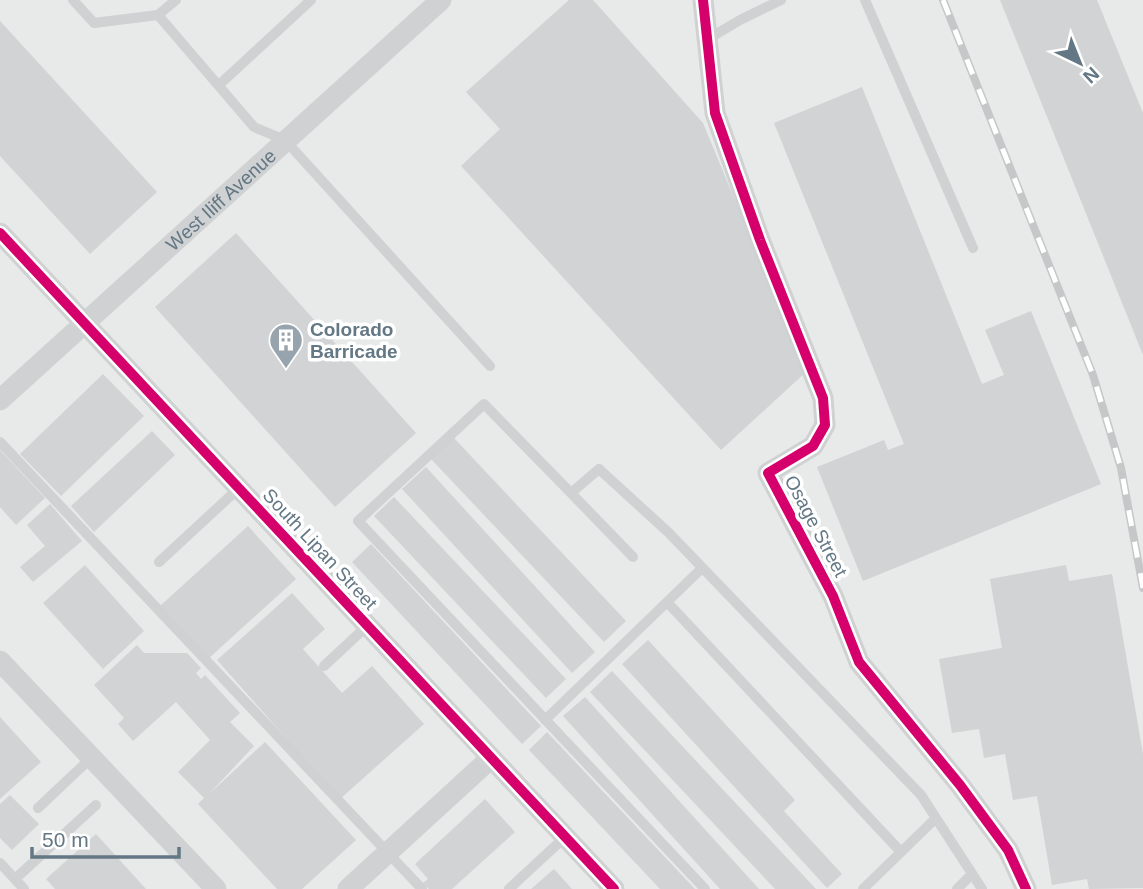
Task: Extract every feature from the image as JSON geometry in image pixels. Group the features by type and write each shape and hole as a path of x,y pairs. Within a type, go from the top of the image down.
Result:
{"street":[{"name":"West Iliff Avenue","path":"0,400 441,0"},
{"name":"Osage Street","path":"703,0 715,113 760,240 823,398 825,425 813,446 768,473 833,596 859,662 960,785 1008,850 1027,889"},
{"name":"South Lipan Street","path":"0,233 614,889"},
{"path":"0,661 216,889"},
{"path":"348,889 491,758"}],"lane":[{"path":"73,0 94,23 158,15 176,0"},
{"path":"219,85 311,0"},
{"path":"708,39 781,0"},
{"path":"865,0 973,248"},
{"path":"158,15 254,127 285,141 490,366"},
{"path":"633,557 484,404 358,521 705,889"},
{"path":"0,442 422,889"},
{"path":"571,493 599,468 668,533 921,795 982,889"},
{"path":"159,562 239,488"},
{"path":"545,720 702,568"},
{"path":"667,602 901,852"},
{"path":"324,666 367,626"},
{"path":"38,808 92,758"},
{"path":"15,879 96,805"},
{"path":"863,889 936,818"},
{"path":"509,889 565,837"},
{"path":"0,863 24,889"},
{"path":"957,889 972,874"}],"shaded area":[{"path":"0,0 1143,0 1143,889 0,889"}],"building":[{"path":"569,0 593,0 703,123 806,372 721,450 461,166 500,129 466,92"},
{"path":"1000,0 1097,0 1143,113 1143,355"},
{"path":"0,21 157,192 90,254 0,156"},
{"path":"862,87 982,384 1004,375 985,330 1031,311 1101,484 863,581 817,467 884,440 888,450 904,444 774,123"},
{"name":"Colorado Barricade","path":"236,233 416,433 335,507 155,307"},
{"path":"103,374 144,416 61,496 20,454"},
{"path":"152,431 175,455 94,532 71,506"},
{"path":"454,438 626,621 604,642 431,459"},
{"path":"0,450 45,498 16,525 0,507"},
{"path":"426,467 595,652 572,673 402,489"},
{"path":"394,497 566,679 546,698 374,516"},
{"path":"50,504 82,541 33,582 20,567 45,546 27,525"},
{"path":"248,526 296,579 208,659 160,606"},
{"path":"371,544 541,726 522,744 352,562"},
{"path":"85,565 144,631 103,669 43,603"},
{"path":"1066,565 1069,581 1112,574 1143,754 1143,888 1089,889 1087,879 1052,885 1037,796 1013,800 1005,754 984,758 979,729 952,733 939,659 1002,648 990,579"},
{"path":"292,593 325,629 303,649 342,693 372,666 424,724 340,799 217,660"},
{"path":"648,640 795,800 784,811 842,874 827,888 622,664"},
{"path":"137,645 144,653 187,653 201,668 196,673 201,679 205,675 240,713 230,722 254,746 208,795 265,742 356,840 302,889 277,889 198,804 204,798 178,772 210,740 176,702 133,741 118,724 124,718 94,685"},
{"path":"612,671 816,889 775,889 590,692"},
{"path":"585,697 759,889 720,889 563,716"},
{"path":"0,717 41,762 0,799"},
{"path":"547,732 695,889 660,889 529,750"},
{"path":"10,795 39,824 12,850 0,838 0,804"},
{"path":"485,799 515,832 452,889 429,889 423,883 428,879 415,864"},
{"path":"96,834 146,889 55,889 46,879"},
{"path":"554,869 572,889 531,889"}],"railway":[{"path":"943,0 1093,375 1121,468 1143,588"}],"cycle path":[{"path":"703,0 715,113 760,240 823,398 825,425 813,446 768,473 833,596 859,662 960,785 1008,850 1026,889"},
{"path":"0,233 614,889"}],"place":[{"name":"Colorado Barricade","path":"286,370"}]}
